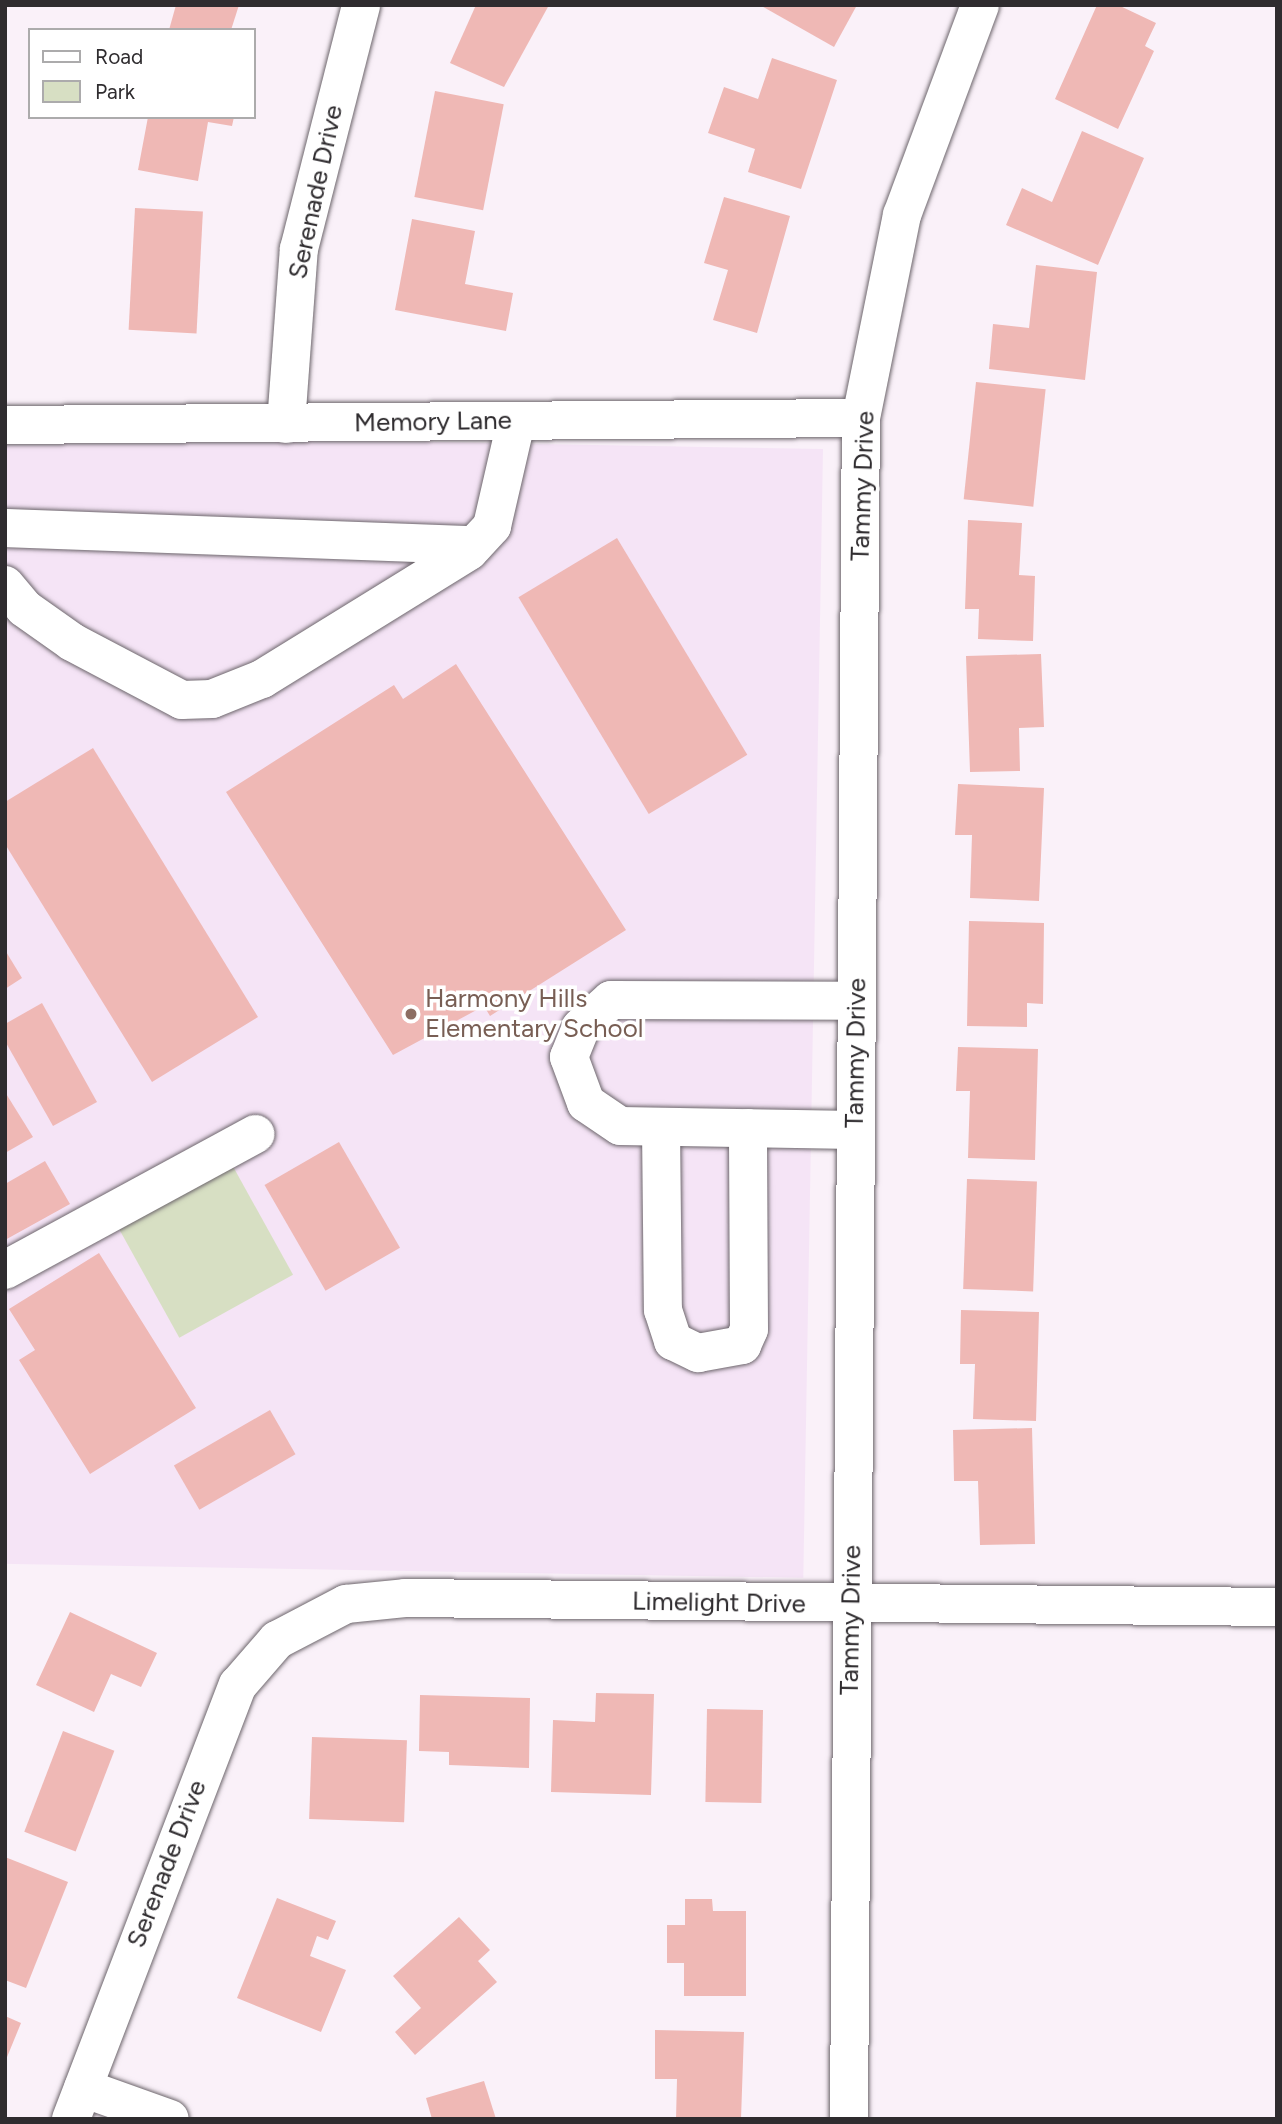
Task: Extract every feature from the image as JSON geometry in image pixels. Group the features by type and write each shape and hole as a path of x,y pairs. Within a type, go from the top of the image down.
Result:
{"street":[{"name":"Serenade Drive","path":"286,424 299,249 361,5"},
{"name":"Tammy Drive","path":"849,2119 861,418 902,215 980,5"},
{"name":"Memory Lane","path":"5,425 861,418"},
{"path":"5,585 24,608 72,642 182,700 212,699 274,672 474,545 492,526 516,422"},
{"path":"5,528 474,545"},
{"path":"855,1130 620,1126 586,1103 569,1057 581,1027 611,1000 856,1001"},
{"path":"661,1127 663,1310 673,1341 698,1353 742,1345 748,1329 748,1129"},
{"path":"5,1270 255,1134"},
{"name":"Limelight Drive","path":"293,1629 346,1604 405,1598 851,1606 1277,1607"},
{"name":"Serenade Drive","path":"77,2104 221,1720 238,1685 293,1629"},
{"path":"77,2104 170,2119"}],"shaded area":[{"name":"Harmony Hills Elementary School","path":"5,435 823,449 803,1578 5,1564"}],"green space":[{"path":"230,1161 293,1275 179,1338 116,1224"}],"building":[{"path":"176,5 239,5 232,28 170,28"},
{"path":"476,5 549,5 504,87 450,63"},
{"path":"760,5 857,5 834,47"},
{"path":"1097,5 1118,5 1156,23 1145,46 1154,51 1118,129 1055,99"},
{"path":"772,58 837,80 801,189 748,172 755,149 708,133 724,87 758,99"},
{"path":"435,91 504,104 483,210 414,197"},
{"path":"148,119 234,119 232,126 208,122 198,181 138,170"},
{"path":"1082,131 1144,158 1098,265 1006,225 1022,188 1052,202"},
{"path":"724,197 790,216 757,333 713,320 728,270 704,263"},
{"path":"135,208 203,212 197,333 129,330"},
{"path":"412,219 475,231 465,284 513,293 506,331 395,310"},
{"path":"1036,265 1097,272 1085,380 989,369 993,324 1029,328"},
{"path":"976,382 1046,389 1033,507 964,499"},
{"path":"968,520 1022,523 1019,575 1035,576 1033,641 978,639 979,609 965,609"},
{"path":"617,538 747,755 649,814 518,597"},
{"path":"1041,654 1044,727 1019,728 1020,771 970,772 966,656"},
{"path":"456,664 626,930 490,1016 484,1006 393,1055 226,792 394,685 403,699"},
{"path":"93,748 258,1017 152,1082 5,844 5,802"},
{"path":"958,784 1044,788 1039,901 970,898 972,835 955,835"},
{"path":"969,921 1044,923 1043,1004 1027,1003 1027,1027 967,1026"},
{"path":"5,950 22,978 5,989"},
{"path":"42,1003 97,1102 53,1126 5,1041 5,1024"},
{"path":"958,1047 1038,1049 1035,1160 968,1158 970,1091 956,1091"},
{"path":"5,1092 33,1137 5,1153"},
{"path":"339,1142 400,1248 326,1291 265,1185"},
{"path":"45,1161 70,1204 5,1240 5,1184"},
{"path":"967,1179 1037,1181 1033,1291 963,1289"},
{"path":"99,1253 196,1408 90,1474 19,1360 35,1350 9,1309"},
{"path":"961,1310 1039,1312 1036,1421 973,1419 975,1364 960,1364"},
{"path":"270,1410 296,1454 199,1510 174,1466"},
{"path":"1032,1428 1035,1544 980,1545 978,1481 954,1481 953,1430"},
{"path":"70,1612 157,1653 141,1687 111,1674 94,1712 36,1685"},
{"path":"596,1693 654,1694 651,1795 551,1792 553,1720 595,1722"},
{"path":"420,1695 530,1698 529,1768 449,1765 449,1752 419,1751"},
{"path":"707,1709 763,1710 761,1803 705,1802"},
{"path":"63,1731 114,1751 76,1852 24,1832"},
{"path":"312,1737 407,1740 404,1822 309,1819"},
{"path":"5,1857 68,1882 26,1988 5,1980"},
{"path":"277,1898 336,1921 328,1940 317,1936 310,1956 346,1970 321,2032 237,1998"},
{"path":"685,1899 712,1899 713,1911 746,1911 746,1996 684,1996 684,1963 667,1963 667,1925 685,1925"},
{"path":"459,1917 490,1950 478,1961 497,1982 415,2055 395,2032 421,2008 393,1976"},
{"path":"5,2016 21,2023 5,2062"},
{"path":"655,2030 744,2032 741,2119 676,2119 677,2079 655,2079"},
{"path":"484,2081 496,2119 432,2119 426,2098"}],"place":[{"name":"Harmony Hills Elementary School","path":"411,1014"}]}
